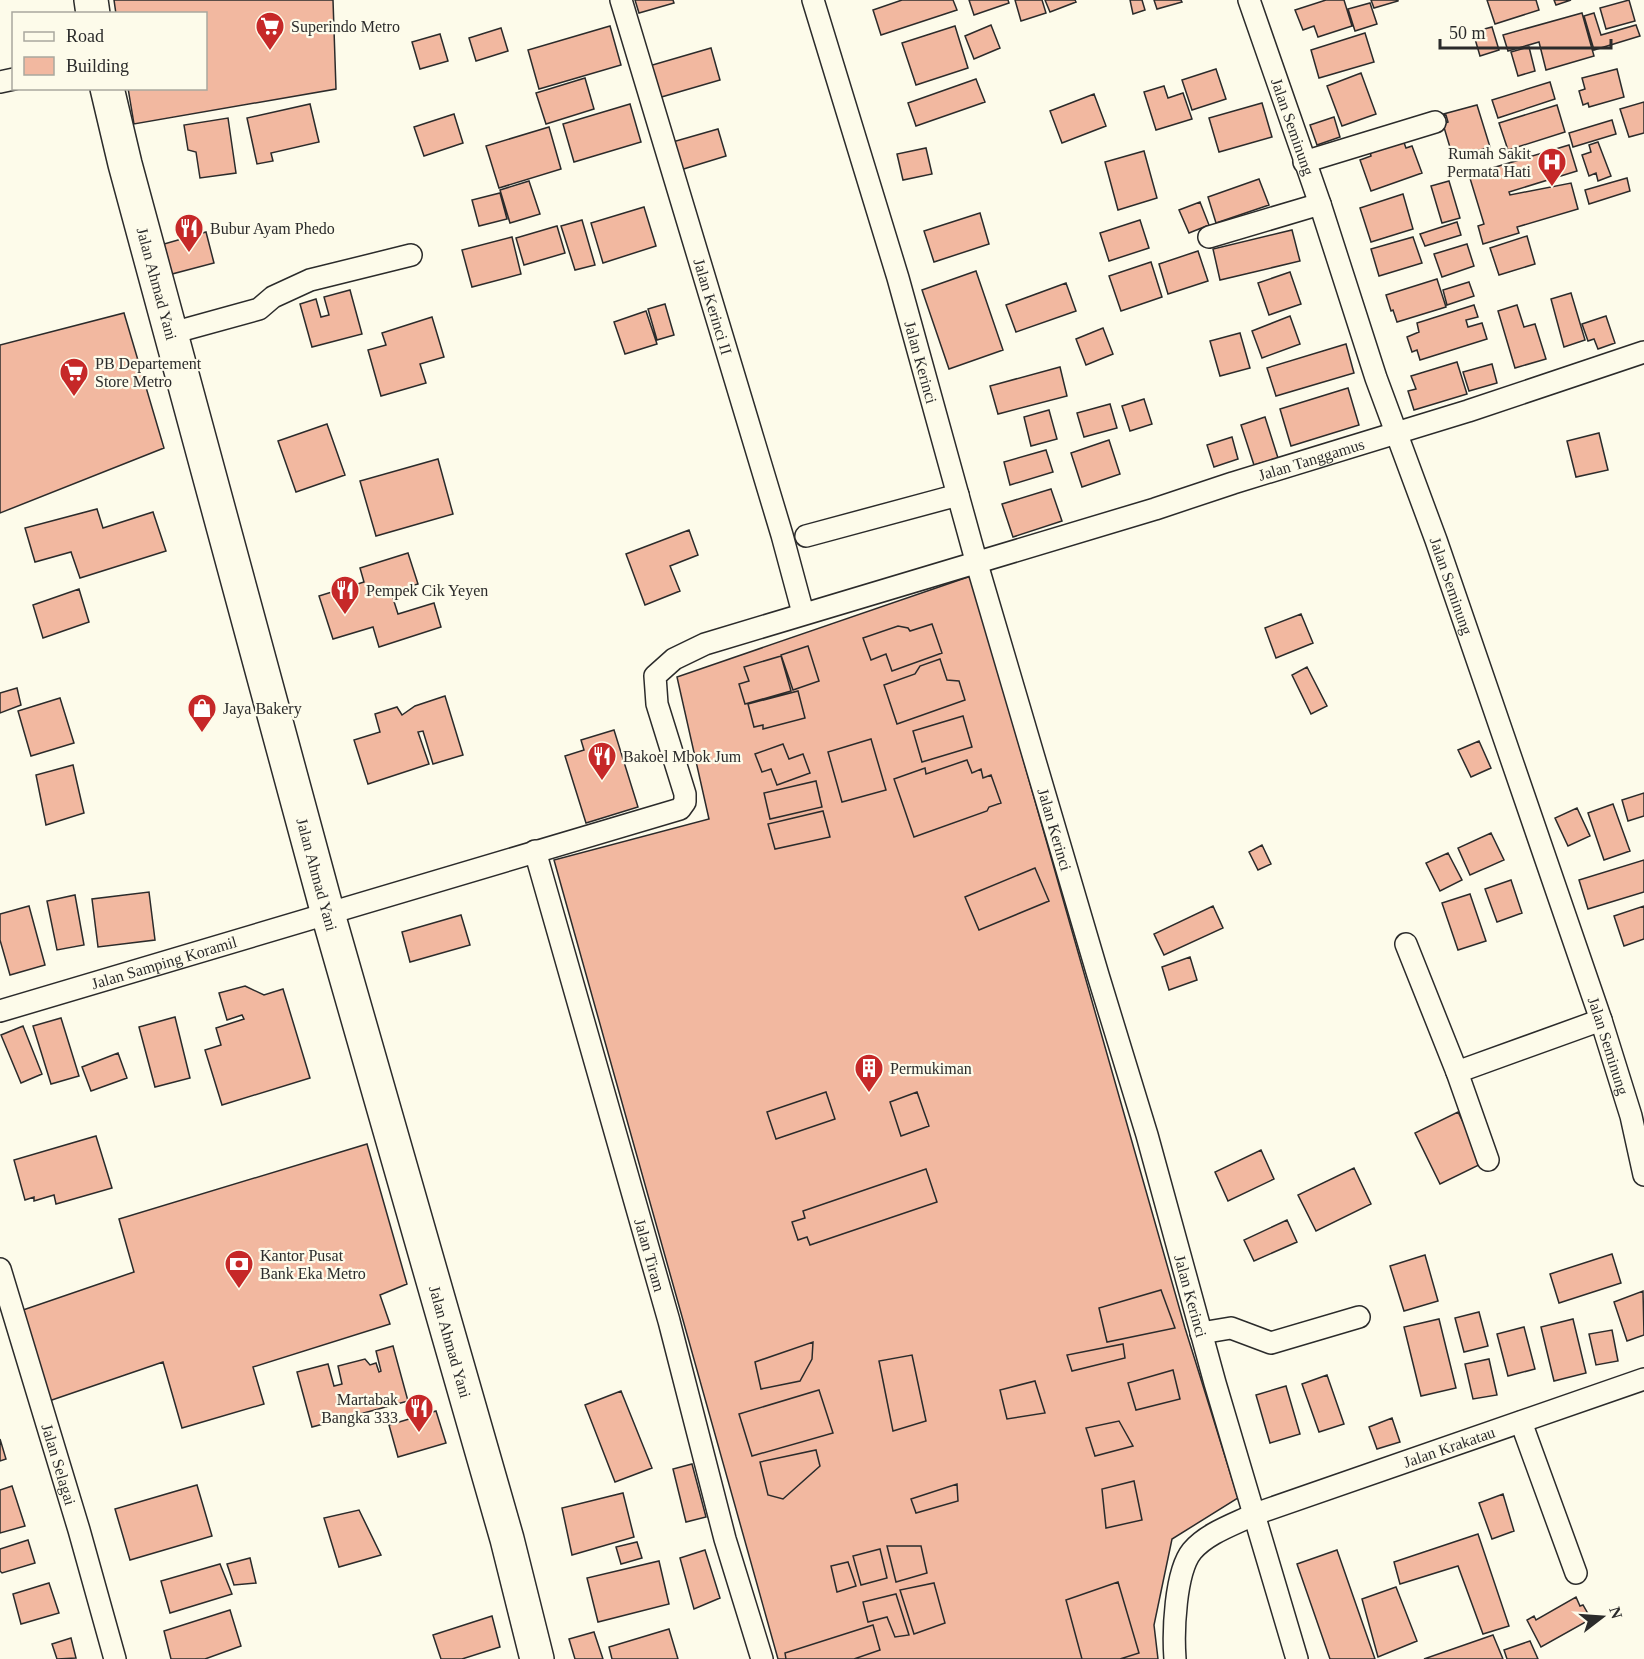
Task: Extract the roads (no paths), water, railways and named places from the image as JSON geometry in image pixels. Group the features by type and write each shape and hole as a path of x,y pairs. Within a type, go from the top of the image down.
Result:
{"main road":[{"name":"Jalan Ahmad Yani","path":"107,90 125,164 328,914 507,1539 537,1659"}],"street":[{"name":"Jalan Kerinci II","path":"621,0 782,535 803,613"},
{"name":"Jalan Kerinci","path":"813,0 898,278 977,564 1147,1135 1201,1333 1297,1659"},
{"name":"Jalan Seminung","path":"1249,0 1320,204 1395,432 1447,573 1601,1020 1631,1116 1644,1175"},
{"path":"1304,162 1435,122"},
{"path":"1209,237 1320,204"},
{"path":"172,333 259,309 273,297 310,280 411,255"},
{"name":"Jalan Tanggamus","path":"535,851 680,809 685,802 685,794 657,704 655,676 674,659 705,644 1155,509 1468,411 1644,352"},
{"path":"806,536 958,495"},
{"name":"Jalan Samping Koramil","path":"0,1011 535,851"},
{"name":"Jalan Tiram","path":"535,851 669,1321 725,1539 762,1659"},
{"path":"1406,944 1457,1072 1488,1160"},
{"path":"1457,1072 1601,1020"},
{"name":"Jalan Selagai","path":"0,1269 79,1530 115,1659"},
{"path":"1201,1333 1231,1328 1271,1343 1359,1317"},
{"name":"Jalan Krakatau","path":"1175,1659 1179,1580 1190,1553 1217,1532 1255,1514 1644,1379"},
{"path":"1521,1422 1576,1573"}],"place":[{"name":"Superindo Metro","path":"270,52"},
{"name":"Rumah Sakit Permata Hati","path":"1552,188"},
{"name":"Bubur Ayam Phedo","path":"189,254"},
{"name":"PB Departement Store Metro","path":"74,398"},
{"name":"Pempek Cik Yeyen","path":"345,616"},
{"name":"Jaya Bakery","path":"202,734"},
{"name":"Bakoel Mbok Jum","path":"602,782"},
{"name":"Permukiman","path":"869,1094"},
{"name":"Kantor Pusat Bank Eka Metro","path":"239,1290"},
{"name":"Martabak Bangka 333","path":"419,1434"}]}
